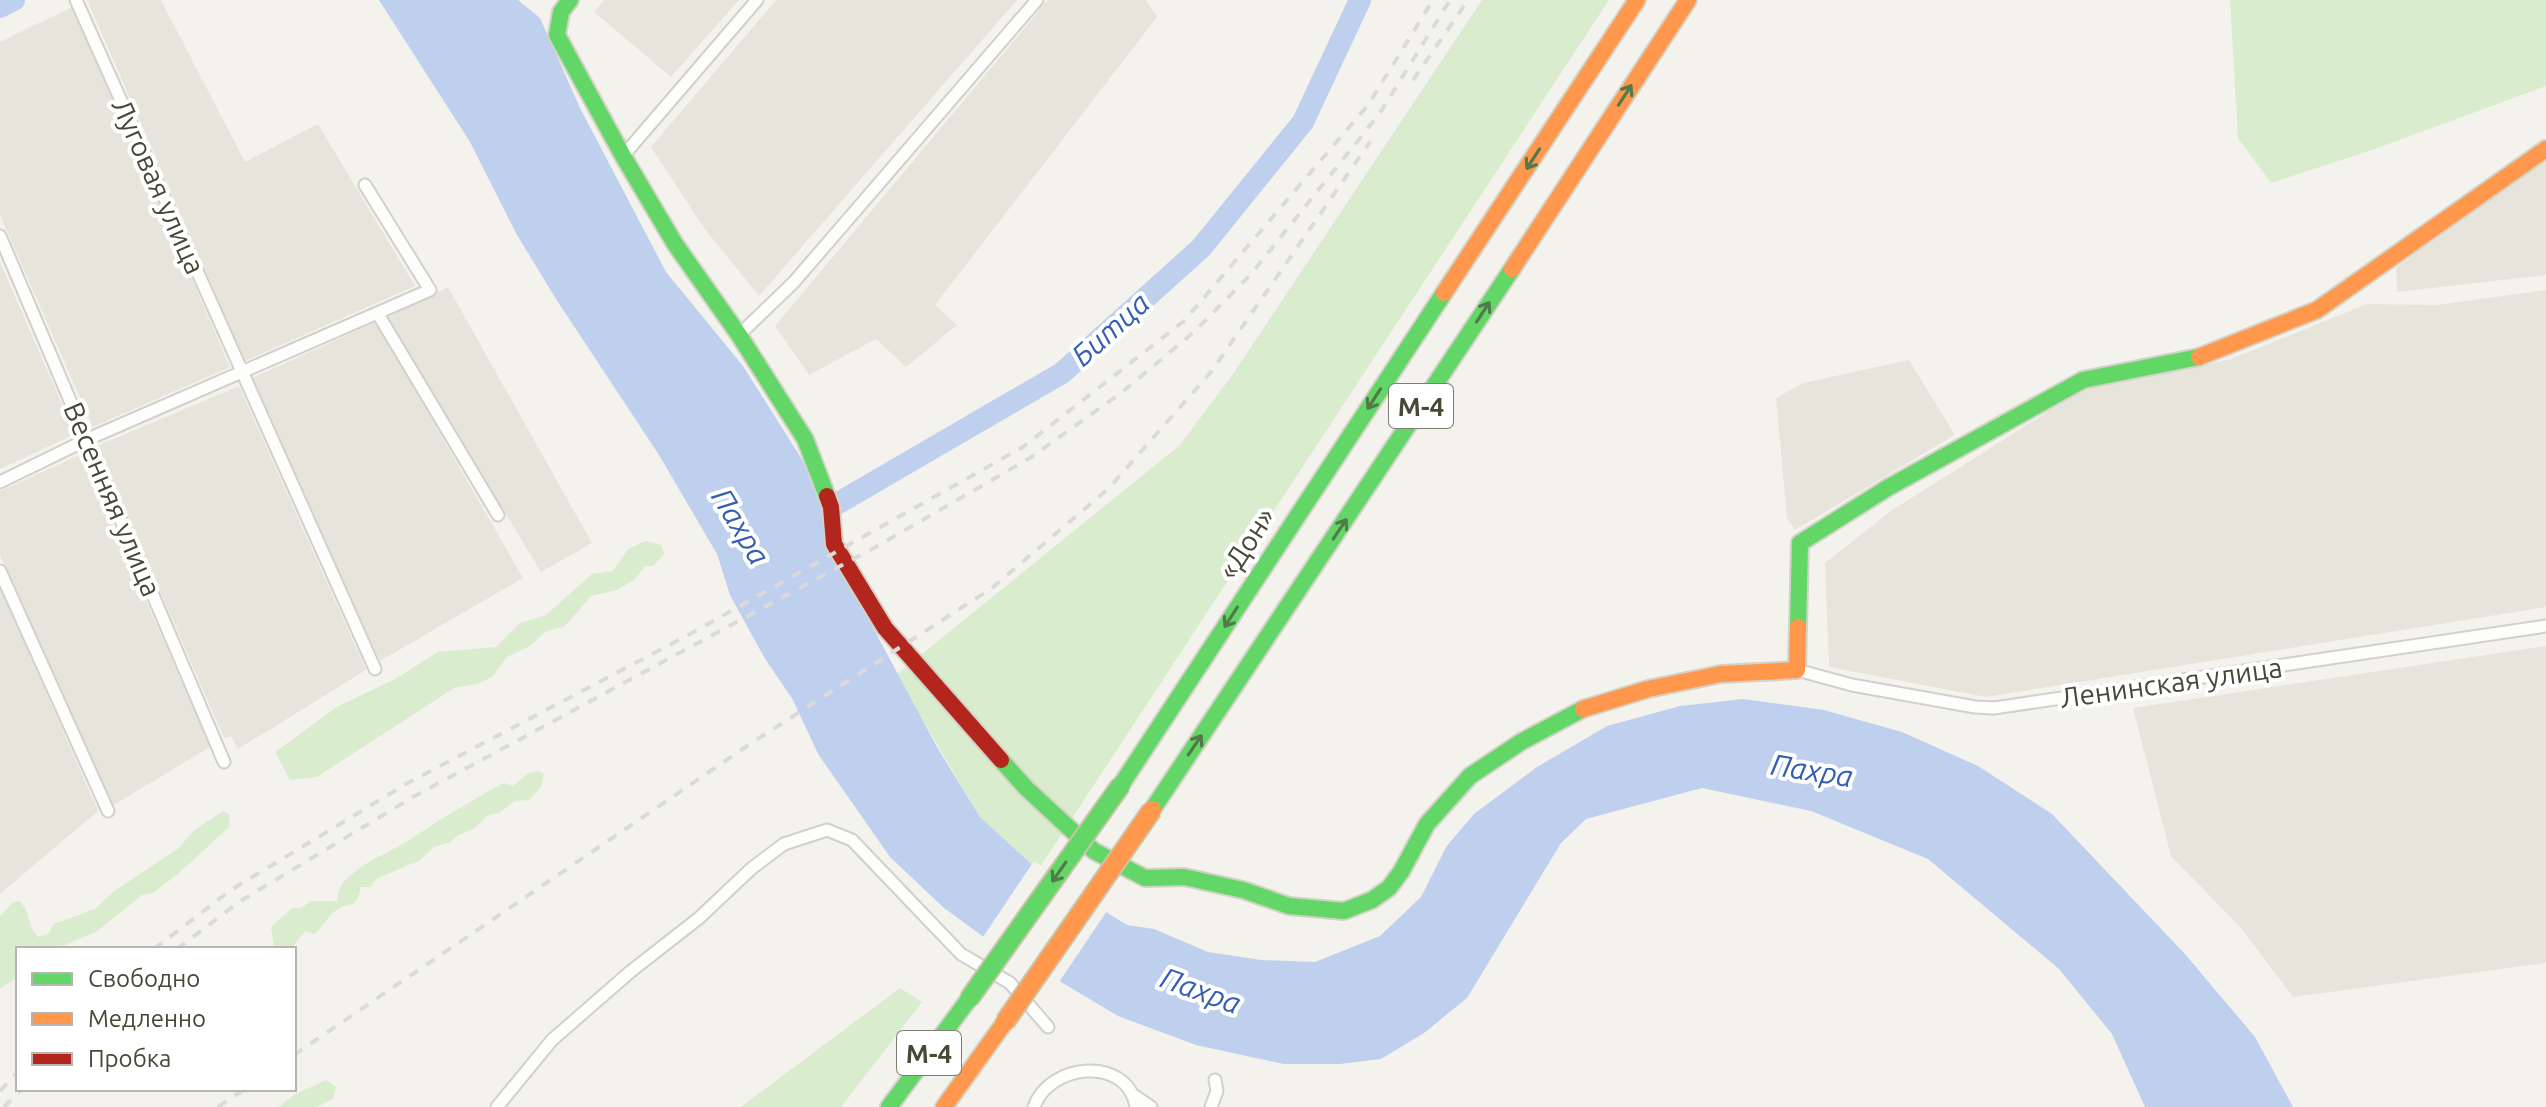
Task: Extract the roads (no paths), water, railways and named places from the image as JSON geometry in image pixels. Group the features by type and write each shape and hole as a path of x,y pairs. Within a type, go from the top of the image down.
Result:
{"main road":[{"path":"570,0 561,12 557,35 675,244 739,335 805,439 831,507 834,544 886,630 1026,788 1094,851 1145,878 1184,877 1243,890 1289,906 1344,911 1372,900 1389,888 1427,824 1470,776 1521,742 1580,710 1648,689 1721,674 1797,670 1800,543 1889,487 2083,380 2204,356 2317,310 2546,149"},
{"name":"«Дон»","path":"889,1107 1121,785 1637,0"},
{"name":"М-4","path":"944,1107 1152,810 1688,0"}],"street":[{"name":"Луговая улица","path":"76,0 375,669"},
{"path":"623,156 757,0"},
{"path":"739,335 794,282 1037,0"},
{"path":"0,482 88,439 430,290 365,185"},
{"name":"Весенняя улица","path":"0,236 224,762"},
{"path":"378,314 498,515"},
{"path":"0,571 108,811"},
{"name":"Ленинская улица","path":"1797,670 1852,685 1994,708 2546,626"},
{"path":"497,1107 552,1040 630,972 699,918 752,868 784,844 827,830 852,840 961,954 1010,983 1048,1027"},
{"path":"1034,1107 1038,1096 1062,1076 1089,1069 1116,1077 1136,1102 1151,1107"},
{"path":"1211,1107 1217,1091 1215,1080"}],"water":[{"name":"Пахра","path":"379,0 518,0 540,18 580,108 666,272 743,366 803,461 835,557 937,747 980,817 1038,870 1127,925 1154,929 1208,952 1261,960 1315,962 1380,936 1421,897 1446,847 1474,814 1537,767 1607,726 1680,706 1743,699 1824,710 1902,732 1978,766 2052,814 2185,954 2255,1037 2293,1107 2145,1107 2112,1034 2059,969 1928,859 1811,811 1702,788 1586,819 1561,843 1467,998 1424,1033 1381,1059 1340,1064 1284,1064 1196,1045 1118,1016 1046,973 1019,963 944,908 890,857 818,754 793,700 764,657 730,595 717,554 659,455 556,299 517,235 470,142"}],"waterway":[{"path":"0,7 14,0"},
{"name":"Битца","path":"800,531 816,516 1062,373 1201,248 1303,122 1360,0"}],"railway":[{"path":"157,947 231,890 406,784 690,634 1023,447 1184,321 1368,105 1433,0"},
{"path":"180,947 239,902 413,797 881,544 1030,458 1121,393 1194,332 1252,273 1380,113 1450,0"},
{"path":"1413,80 1468,0"},
{"path":"296,1054 750,744 992,588 1109,488 1211,372 1370,142"},
{"path":"0,1091 16,1074"},
{"path":"4,1107 20,1091"},
{"path":"218,1107 242,1091"}]}
